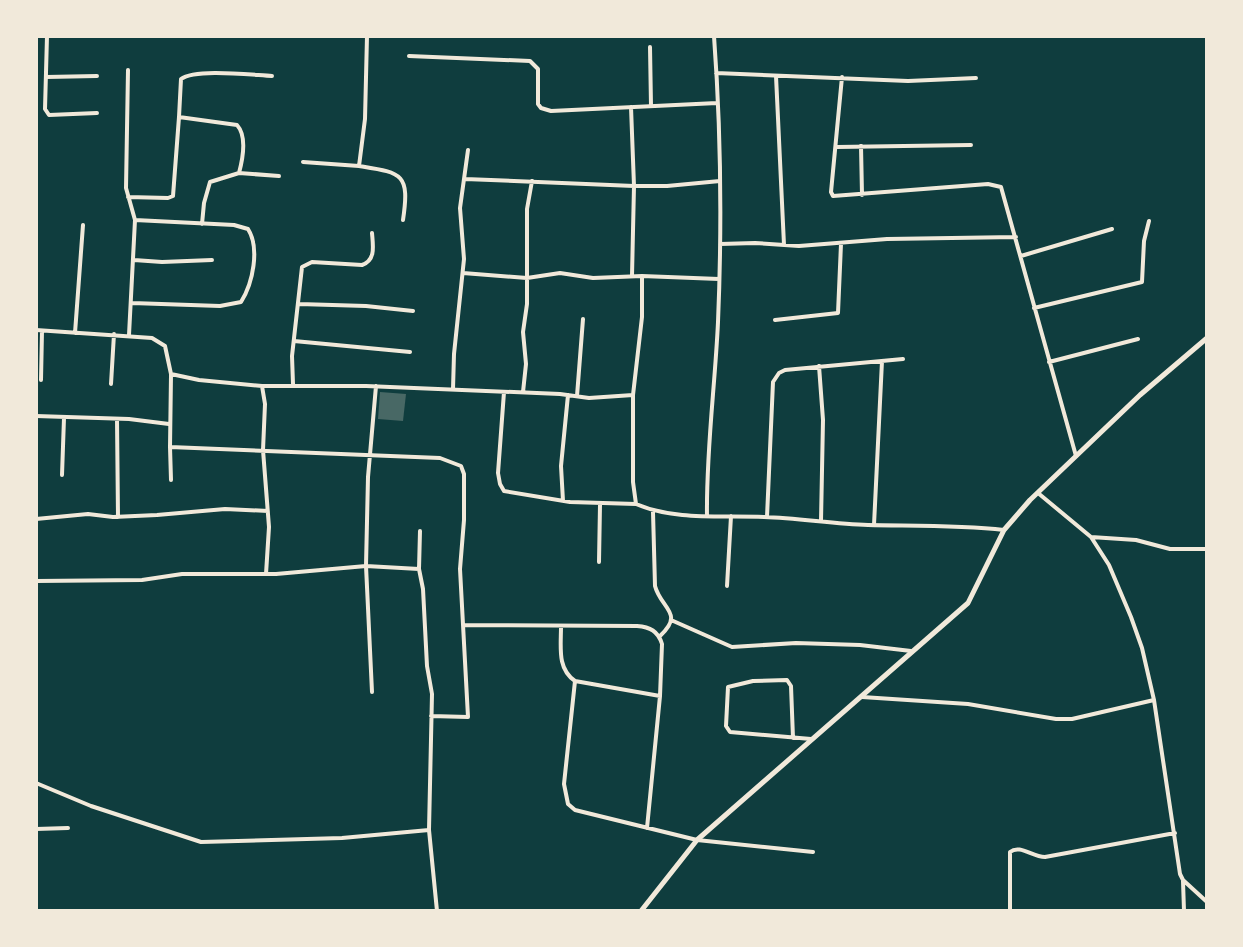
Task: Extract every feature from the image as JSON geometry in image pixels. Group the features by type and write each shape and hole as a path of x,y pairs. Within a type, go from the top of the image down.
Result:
{"street":[{"path":"47,36 45,109 49,115 97,113"},
{"path":"359,166 365,119 367,36"},
{"path":"707,516 708,442 720,244 714,36"},
{"path":"650,47 651,106"},
{"path":"409,56 530,61 538,69 538,104 551,111 717,103"},
{"path":"128,70 130,95 125,163 128,197 135,220 129,335"},
{"path":"716,73 908,81 976,78"},
{"path":"128,197 173,196 181,79 186,75 272,76"},
{"path":"46,77 97,76"},
{"path":"776,76 784,245"},
{"path":"842,77 833,196 995,185 1004,192 1076,456"},
{"path":"631,107 634,186 632,276"},
{"path":"179,117 241,128 242,160 239,173"},
{"path":"837,147 971,145"},
{"path":"861,146 862,195"},
{"path":"453,389 463,273 460,208 468,150"},
{"path":"303,162 359,166 398,175 406,193 403,220"},
{"path":"202,224 210,182 239,173 279,176"},
{"path":"465,179 634,186 720,181"},
{"path":"523,392 527,209 532,181"},
{"path":"132,303 220,306 241,302 247,293 256,246 248,229 234,225 135,220"},
{"path":"1034,308 1142,282 1144,241 1149,221"},
{"path":"75,333 83,225"},
{"path":"1021,256 1112,229"},
{"path":"293,384 302,267 306,263 328,261 368,263 372,259 372,233"},
{"path":"720,244 841,244 887,239 1016,237"},
{"path":"775,320 838,313 841,244"},
{"path":"134,260 212,260"},
{"path":"463,273 527,278 560,273 593,278 719,279"},
{"path":"636,504 633,395 642,317 642,276"},
{"path":"299,304 413,311"},
{"path":"577,396 583,319"},
{"path":"41,380 39,330 129,335 152,338 165,346 171,374 171,480"},
{"path":"111,384 114,334"},
{"path":"641,911 697,840 968,603 1004,530 1140,395 1207,338"},
{"path":"1049,362 1138,339"},
{"path":"294,341 410,352"},
{"path":"767,517 773,382 779,373 819,366 903,359"},
{"path":"874,525 882,361"},
{"path":"819,366 823,420 821,521"},
{"path":"171,374 262,386 376,386 577,396 633,395"},
{"path":"262,386 268,511 266,574"},
{"path":"372,692 366,566 368,477 376,386"},
{"path":"504,392 500,484 504,491 511,494 600,504 636,504 653,512 707,516 1004,530"},
{"path":"563,501 561,466 568,395"},
{"path":"36,416 117,418 169,424"},
{"path":"62,475 64,418"},
{"path":"117,418 118,517"},
{"path":"170,447 440,458 461,466 464,474 464,520 460,569 468,717 431,716"},
{"path":"1038,493 1091,537 1109,565 1142,648 1154,700 1178,866 1183,880 1184,911"},
{"path":"599,562 600,504"},
{"path":"36,519 225,509 268,511"},
{"path":"653,512 655,586 671,620 670,627 660,636"},
{"path":"727,586 731,516"},
{"path":"420,531 419,569 431,716 429,830 437,911"},
{"path":"1091,537 1136,540 1175,550 1207,549"},
{"path":"36,581 142,580 182,574 266,574 366,566 419,569"},
{"path":"671,620 732,647 860,645 911,651"},
{"path":"464,625 637,626 648,627 660,636 660,696 647,828"},
{"path":"561,626 564,670 575,681 660,696"},
{"path":"793,738 791,686 787,680 753,681 728,687 726,726 730,732 793,738 814,740"},
{"path":"575,681 564,784 568,804 575,810 697,840 813,852"},
{"path":"862,697 968,704 1056,719 1072,719 1154,700"},
{"path":"36,783 91,806 201,842 342,838 429,830"},
{"path":"36,829 68,828"},
{"path":"1010,911 1012,849 1045,857 1175,833"},
{"path":"1183,880 1207,902"}],"building":[{"path":"380,392 406,394 403,421 378,419"}]}
